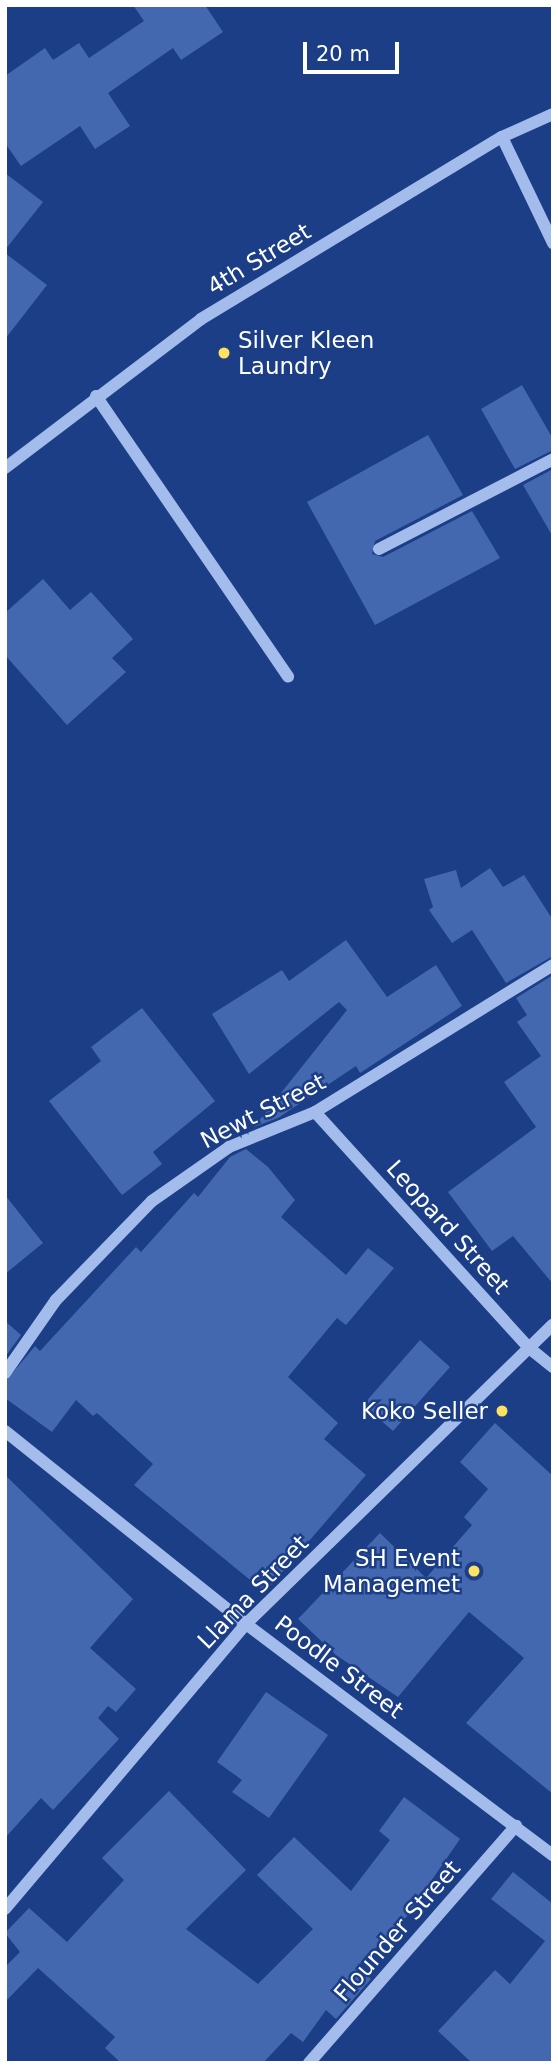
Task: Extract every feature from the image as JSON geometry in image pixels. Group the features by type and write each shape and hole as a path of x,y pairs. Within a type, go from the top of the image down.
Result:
{"street":[{"name":"4th Street","path":"5,468 96,396 201,319 502,137 553,114"},
{"path":"502,137 553,243"},
{"path":"96,396 288,676"},
{"path":"379,549 553,459"},
{"name":"Newt Street","path":"5,1373 56,1300 152,1201 229,1147 315,1112 553,965"},
{"name":"Leopard Street","path":"315,1112 528,1347 553,1367"},
{"name":"Llama Street","path":"5,1909 246,1624 553,1324"},
{"name":"Poodle Street","path":"5,1431 246,1624 553,1855"},
{"name":"Flounder Street","path":"309,2063 516,1826"}],"building":[{"path":"133,5 205,5 223,32 181,60 173,48 108,93 130,126 95,149 80,126 21,166 5,143 5,76 45,48 53,60 79,43 89,58 144,21"},
{"path":"5,173 43,202 5,250"},
{"path":"5,253 47,285 5,339"},
{"path":"522,385 553,439 553,450 515,469 481,409"},
{"path":"428,435 463,495 375,541 372,554 383,557 472,511 500,558 375,625 307,502"},
{"path":"553,469 553,537 523,485"},
{"path":"43,579 70,610 91,592 133,639 112,658 126,672 67,725 5,655 5,613"},
{"path":"490,868 503,887 524,875 553,920 553,956 506,983 472,930 452,943 429,910 433,907 424,879 456,870 461,888"},
{"path":"346,940 387,997 436,965 462,1006 360,1073 356,1066 278,1118 254,1127 347,1010 339,1002 249,1074 212,1014 282,970 289,981"},
{"path":"553,975 553,1284 513,1236 492,1251 448,1192 536,1127 504,1082 541,1056 517,1022 527,1015 516,998"},
{"path":"142,1008 215,1101 153,1152 162,1164 122,1195 49,1101 101,1061 91,1047"},
{"path":"246,1149 268,1167 295,1200 281,1217 346,1275 368,1248 394,1268 346,1325 337,1318 288,1377 338,1423 324,1439 366,1475 265,1592 134,1485 153,1464 97,1413 93,1416 76,1400 52,1432 5,1398 5,1382 35,1346 40,1351 136,1247 141,1252 194,1193 198,1197 230,1157"},
{"path":"5,1195 43,1243 5,1274"},
{"path":"5,1321 21,1335 5,1357"},
{"path":"420,1340 450,1367 393,1431 363,1405"},
{"path":"495,1423 553,1476 553,1794 466,1723 524,1658 469,1612 398,1697 336,1655 298,1619 380,1533 426,1578 472,1525 464,1517 488,1489 460,1462"},
{"path":"5,1475 133,1599 90,1648 136,1689 116,1712 108,1706 98,1718 119,1739 53,1810 41,1798 5,1838"},
{"path":"266,1692 328,1735 269,1818 232,1792 242,1780 217,1762"},
{"path":"169,1791 246,1870 186,1929 258,1984 313,1929 257,1875 294,1837 351,1891 390,1840 379,1831 404,1797 460,1839 407,1916 357,1967 371,1979 336,2019 326,2010 303,2042 291,2033 263,2063 121,2063 105,2048 115,2037 38,1968 5,2002 5,1967 20,1952 5,1933 29,1908 67,1942 124,1880 102,1858"},
{"path":"513,1872 553,1904 553,2063 472,2063 438,2031 495,1970 510,1984 545,1941 491,1899"}],"place":[{"name":"Silver Kleen Laundry","path":"224,353"},
{"name":"Koko Seller","path":"502,1411"},
{"name":"SH Event Managemet","path":"474,1571"}]}
